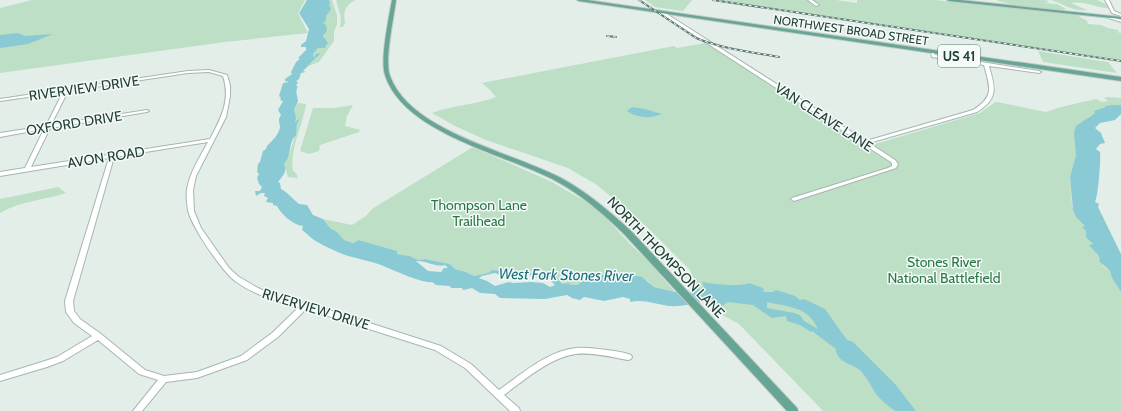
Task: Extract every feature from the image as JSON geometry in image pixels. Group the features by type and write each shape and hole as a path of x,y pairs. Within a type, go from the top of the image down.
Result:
{"main road":[{"name":"NORTH THOMPSON LANE","path":"394,0 386,74 390,86 406,106 440,129 529,165 576,189 612,217 792,411"},
{"name":"NORTHWEST BROAD STREET","path":"579,0 1035,65 1121,79"},
{"name":"NORTHWEST BROAD STREET","path":"594,0 621,5"},
{"path":"950,0 1121,17"},
{"name":"NORTHWEST BROAD STREET","path":"1035,65 1121,76"}],"street":[{"path":"810,0 813,4 817,5"},
{"path":"1107,0 1112,12 1121,17"},
{"name":"VAN CLEAVE LANE","path":"662,11 893,161 895,164 894,167 794,199"},
{"path":"1110,17 1121,21"},
{"path":"932,50 933,56 1039,72 1035,65"},
{"path":"865,143 981,108 990,100 991,93 986,64"},
{"name":"RIVERVIEW DRIVE","path":"0,100 193,72 209,71 225,75 228,83 227,107 224,117 193,176 190,190 191,211 198,228 227,270 237,280 271,297 438,348 468,366 516,411"},
{"path":"26,170 66,90"},
{"name":"OXFORD DRIVE","path":"0,135 148,111"},
{"name":"AVON ROAD","path":"0,174 211,140"},
{"path":"112,156 69,301 70,312 77,321 142,372 164,379 197,376 244,358 275,335 304,307"},
{"path":"0,378 54,362 98,336"},
{"path":"499,394 556,356 574,351 594,351 628,357"},
{"path":"137,411 164,379"}],"green space":[{"path":"32,0 305,0 298,13 308,33 225,42 0,73 0,8"},
{"path":"329,0 332,0 337,15 334,41 319,62 308,66 318,57 314,58 313,54 318,48 326,47 328,43 323,36 325,34 323,24 328,12"},
{"path":"336,0 355,0 349,4 346,9 344,15 345,23 343,27 340,27 341,18"},
{"path":"645,0 692,0 683,11 655,7"},
{"path":"721,0 836,0 857,3 857,0 935,0 1075,14 1087,21 1088,24 1101,25 1118,30 1119,31 1117,32 1121,33 1121,60"},
{"path":"996,0 1046,0 1049,2 1044,3 1057,4 1066,9 1043,9 1020,6"},
{"path":"1051,0 1097,0 1115,8 1103,8 1077,2 1071,3 1087,10 1078,10"},
{"name":"Stones River National Battlefield","path":"705,43 865,147 980,113 997,102 1046,112 1096,99 1102,102 1108,101 1104,98 1107,97 1121,98 1121,105 1111,106 1095,111 1095,113 1088,117 1076,139 1076,155 1070,177 1072,206 1076,217 1086,226 1090,240 1100,260 1104,267 1110,271 1112,278 1121,292 1121,411 823,411 739,324 713,310 698,293 690,270 646,226 597,185 568,168 486,140 455,126 432,113 496,97 482,83 674,46 677,48"},
{"path":"1038,51 1108,62 1117,73 1043,62"},
{"path":"298,103 306,104 292,163 293,171 296,173 298,178 288,177 284,164 289,156 295,136 298,119 295,122 294,110"},
{"path":"353,105 347,116 345,126 360,130 359,132 320,145 319,151 309,154 300,151 313,108 335,108"},
{"name":"Thompson Lane Trailhead","path":"473,147 552,182 591,205 602,214 650,263 675,292 654,287 648,281 637,276 611,273 586,279 577,285 571,285 569,283 562,284 557,277 549,274 492,270 488,273 474,276 455,269 450,264 425,259 418,260 410,256 397,254 397,251 359,240 353,243 344,240 337,232 330,228 323,219 352,225 366,216 372,209"},
{"path":"58,187 66,193 24,203 0,213 0,199"}],"water":[{"path":"307,0 329,0 329,6 331,8 326,17 326,21 323,23 326,25 327,31 323,36 328,43 325,48 318,48 313,54 314,58 316,54 321,53 303,71 306,72 301,73 299,79 296,81 298,82 296,92 298,101 294,110 296,118 295,122 300,118 297,124 296,135 292,141 288,157 284,164 285,171 278,182 280,183 281,189 299,204 307,205 313,215 323,219 330,228 337,232 344,240 353,243 359,240 397,251 397,254 410,256 418,260 425,259 450,264 455,269 474,276 488,273 492,270 549,274 557,277 562,284 569,283 571,285 577,285 586,279 611,273 622,273 642,277 654,287 675,292 693,292 704,287 702,282 734,285 749,283 763,288 764,292 773,292 776,290 795,296 800,300 804,299 825,309 847,340 853,342 895,384 916,411 895,411 876,394 860,370 843,361 838,356 836,349 812,331 811,332 800,325 787,321 786,316 772,318 753,305 728,302 721,307 715,299 680,306 669,306 644,301 630,302 630,299 623,297 604,301 584,297 580,300 567,295 545,299 500,298 495,294 480,293 472,288 463,290 462,288 451,288 450,286 436,285 432,282 415,279 377,264 348,256 326,247 314,240 302,230 303,226 295,224 288,219 277,206 273,205 273,203 266,202 268,198 264,196 265,193 261,193 256,196 255,191 260,191 262,187 257,178 259,174 257,172 258,164 263,151 275,138 280,127 279,120 281,115 278,110 283,101 280,100 281,98 279,96 283,83 289,82 285,81 285,79 292,74 291,72 296,62 300,59 298,58 306,50 306,47 301,47 301,45 306,41 309,29 299,13","holes":["416,261 438,266 445,265 448,268 444,268 441,272 428,271","495,273 501,275 506,273 529,274 532,276 549,279 555,285 550,287 543,283 509,282 495,286 479,278","767,302 797,309 809,316 814,321 818,329 804,321 800,315 767,308"]},
{"path":"18,33 25,36 53,34 28,44 0,48 0,35"},
{"path":"1121,105 1121,114 1115,120 1100,123 1095,128 1101,133 1105,143 1100,144 1096,149 1100,152 1100,170 1095,202 1099,204 1098,207 1121,254 1121,292 1112,278 1110,271 1099,261 1098,255 1089,245 1093,244 1086,237 1086,231 1082,227 1085,226 1076,217 1073,210 1070,177 1076,155 1074,133 1076,126 1095,113 1094,111 1106,107 1105,106"},
{"path":"632,107 662,114 653,117 639,116 627,111"}],"railway":[{"path":"639,0 696,38 727,48 779,57"},
{"path":"713,0 1121,61"},
{"path":"607,36 616,37"}],"water label":[{"name":"West Fork Stones River","path":"566,275"}]}
